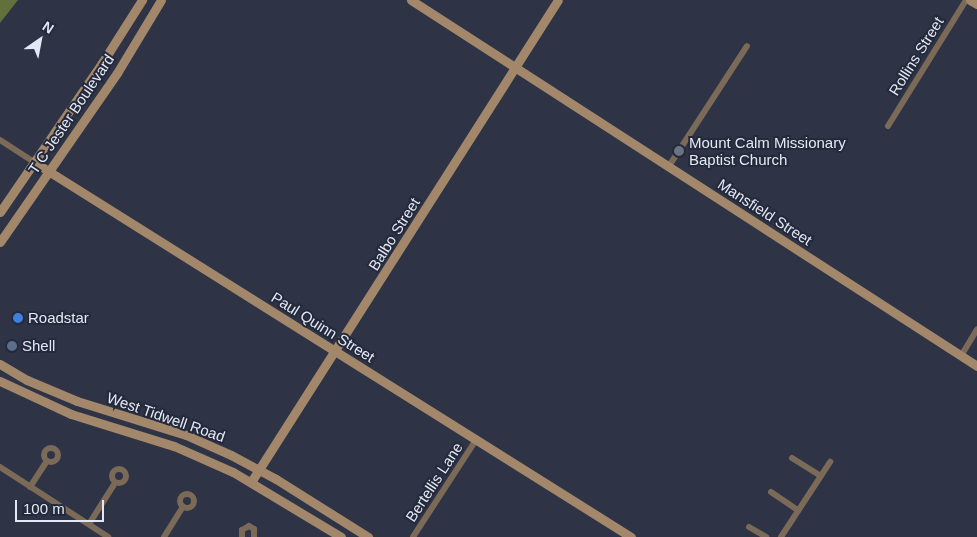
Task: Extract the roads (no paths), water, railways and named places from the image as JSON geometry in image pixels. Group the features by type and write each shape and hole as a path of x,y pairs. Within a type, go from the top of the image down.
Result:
{"street":[{"name":"T C Jester Boulevard","path":"0,212 102,63 142,0"},
{"name":"T C Jester Boulevard","path":"0,242 117,73 161,0"},
{"name":"Mansfield Street","path":"411,0 977,366"},
{"name":"Balbo Street","path":"251,482 558,0"},
{"name":"Rollins Street","path":"888,126 966,0"},
{"path":"970,0 977,4"},
{"path":"669,166 747,46"},
{"path":"102,63 117,73"},
{"name":"Paul Quinn Street","path":"0,140 631,537"},
{"path":"961,356 977,329"},
{"name":"West Tidwell Road","path":"0,364 27,380 77,401 208,444 259,469 368,537"},
{"path":"21,392 27,380"},
{"name":"West Tidwell Road","path":"0,381 71,414 202,458 251,482 341,537"},
{"path":"140,436 144,422"},
{"name":"Bertellis Lane","path":"413,537 476,440"},
{"path":"792,458 821,476"},
{"path":"30,487 47,461"},
{"path":"782,537 830,462"},
{"path":"0,467 108,537"},
{"path":"88,524 115,483"},
{"path":"771,492 798,510"},
{"path":"164,537 183,507"},
{"path":"242,537 242,530 249,526 254,529 254,537"},
{"path":"749,527 766,537"}],"place":[{"name":"Mount Calm Missionary Baptist Church","path":"679,151"},
{"name":"Roadstar","path":"18,318"},
{"name":"Shell","path":"12,346"}]}
